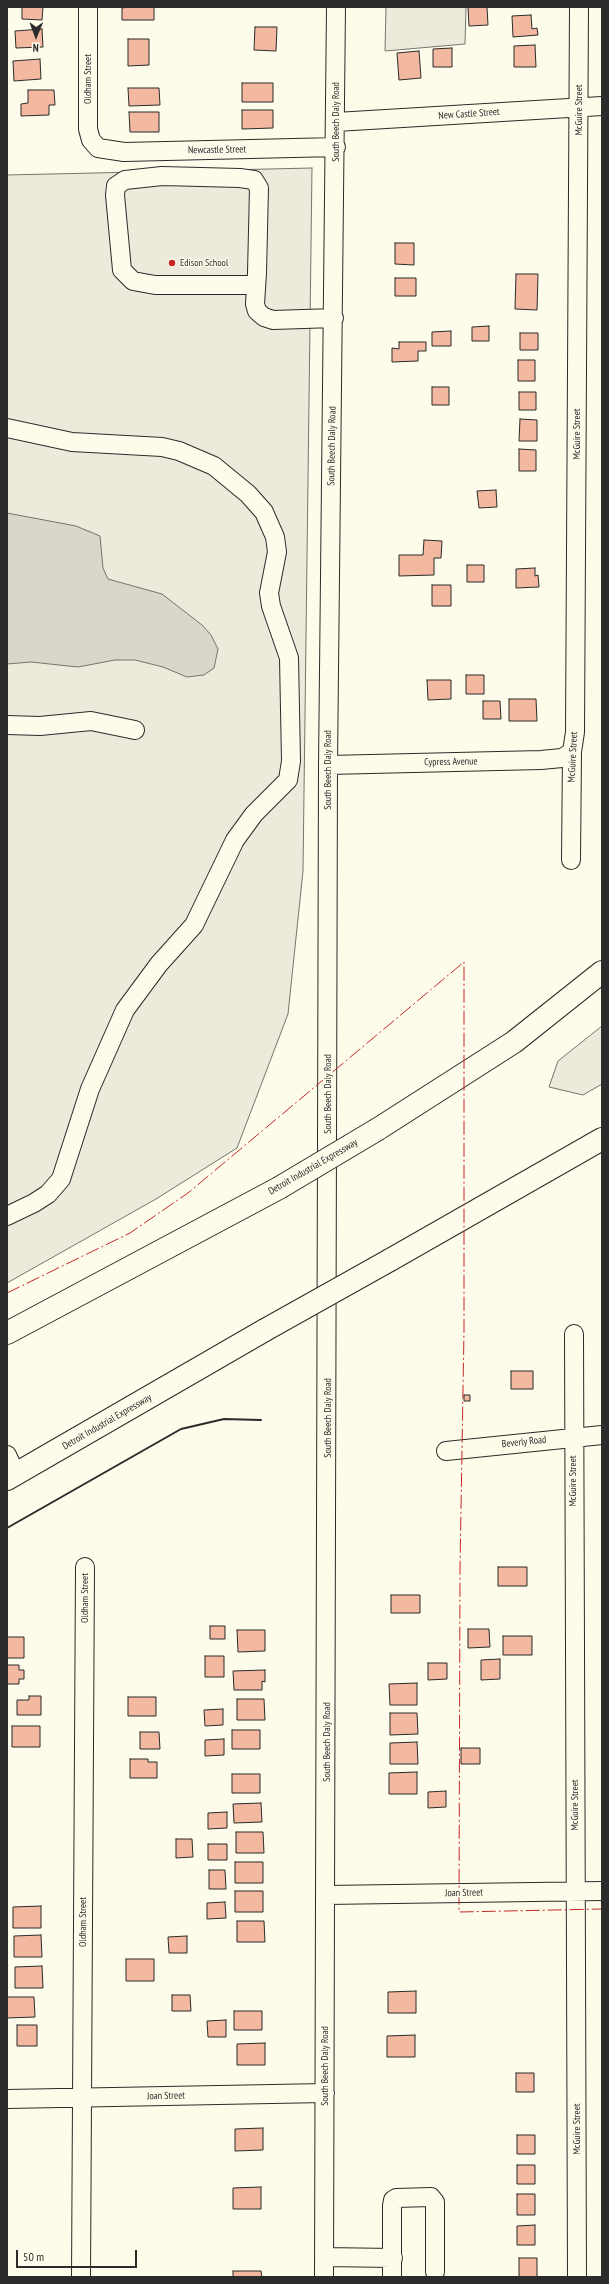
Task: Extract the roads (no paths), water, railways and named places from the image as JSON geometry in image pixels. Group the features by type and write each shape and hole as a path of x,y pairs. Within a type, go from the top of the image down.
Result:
{"highway":[{"name":"Detroit Industrial Expressway","path":"7,1334 279,1188 378,1129 514,1042 602,972"},
{"name":"Detroit Industrial Expressway","path":"10,1469 265,1330 602,1139"}],"street":[{"name":"Oldham Street","path":"88,7 88,129 91,140 98,148"},
{"name":"South Beech Daly Road","path":"324,2277 328,765 336,147 336,7"},
{"name":"McGuire Street","path":"571,860 572,752 575,716 579,7"},
{"name":"New Castle Street","path":"336,122 602,106"},
{"name":"Newcastle Street","path":"98,148 124,152 336,147"},
{"path":"256,285 155,285 133,281 122,270 115,195 116,186 125,180 162,176 240,178 254,180 259,188 256,285 255,304 258,310 264,317 282,320 334,318"},
{"path":"7,428 72,442 162,446 179,451 214,466 248,494 264,512 274,537 277,552 269,593 271,606 289,658 291,761 288,780 254,814 235,840 194,925 151,974 125,1010 90,1089 61,1179 48,1194 7,1216"},
{"path":"7,725 40,726 91,721 135,730"},
{"name":"Cypress Avenue","path":"328,765 541,760 562,758 572,752"},
{"name":"McGuire Street","path":"574,1334 572,1437 576,1891 577,2277"},
{"name":"Beverly Road","path":"446,1451 602,1435"},
{"name":"Oldham Street","path":"81,2277 85,1567"},
{"name":"Joan Street","path":"326,1896 602,1890"},
{"name":"Joan Street","path":"7,2099 325,2094"},
{"path":"392,2277 393,2200 396,2198 431,2197 435,2202 435,2272"},
{"path":"324,2257 393,2258"}],"place":[{"name":"Edison School","path":"172,263"}]}
